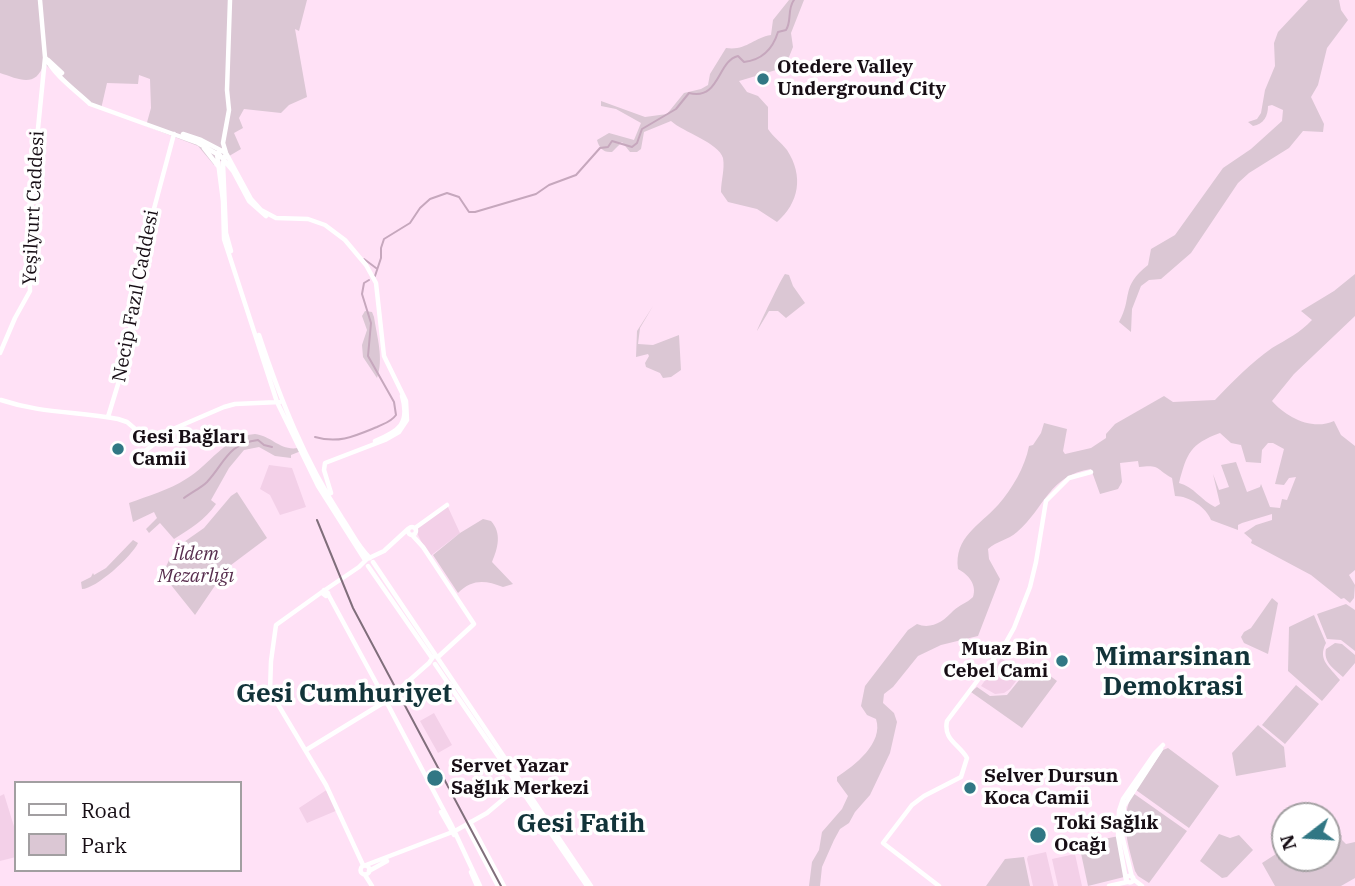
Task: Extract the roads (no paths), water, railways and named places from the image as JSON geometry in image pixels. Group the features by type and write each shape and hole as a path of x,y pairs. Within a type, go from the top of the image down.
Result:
{"street":[{"name":"Yeşilyurt Caddesi","path":"0,353 30,291 32,189 45,57 40,0"},
{"path":"222,173 225,156 223,143 229,110 227,90 230,0"},
{"path":"45,57 49,65 90,103 218,151"},
{"path":"45,57 91,101 201,140 218,151 225,156 251,199 261,210 276,218 308,219 325,225 352,248 366,265 376,283 383,351 404,394 407,420 404,427 392,437 327,461 324,470 336,512"},
{"name":"Necip Fazıl Caddesi","path":"108,417 126,358 140,261 174,134"},
{"path":"198,143 213,158 222,173"},
{"path":"223,143 218,151 229,245 279,402 336,512 589,886"},
{"path":"225,156 245,195 259,212 276,220 313,223 324,227 350,250 374,284 380,352 401,394 404,420 390,434 324,460 322,471 331,493"},
{"path":"222,173 228,169 233,171"},
{"path":"1,400 21,407 55,413 108,417 127,422 153,444"},
{"path":"135,459 173,429 224,407 279,402"},
{"path":"939,886 883,843 912,805 923,796 961,778 967,758 948,738 947,721 1014,628 1030,587 1046,501 1069,478 1091,472"},
{"path":"371,885 328,789 270,691 276,625 314,598 326,594 447,505"},
{"path":"306,751 385,704 474,624 412,532"},
{"path":"314,598 326,594"},
{"path":"326,594 381,691 385,704 479,886"},
{"path":"1163,745 1124,806 1122,835 1130,881 1118,836 1119,811 1123,799 1163,745"},
{"path":"366,869 467,826 521,787"},
{"path":"453,833 467,826"},
{"path":"467,826 498,886"},
{"path":"467,826 504,886"},
{"path":"1109,886 1130,881 1142,886"}],"waterway":[{"path":"375,276 384,239 410,223 430,199 447,193 459,197 469,212 475,212 536,194 549,185 576,175 600,148 608,147 612,141 632,147 637,143 642,129 676,109 689,93 699,94 713,86 731,59 738,56 744,62 750,61 766,52 778,32 786,30 794,0"},
{"path":"364,259 376,268"},
{"path":"315,437 332,440 347,438 385,423 396,415 394,402 368,356 371,323 362,294 364,283 369,280"},
{"path":"184,498 207,482 228,455 239,446 258,440 272,447"}],"tram line":[{"path":"317,520 353,608 501,886"}],"place":[{"name":"Otedere Valley Underground City","path":"763,79"},
{"name":"Gesi Bağları Camii","path":"118,449"},
{"name":"Muaz Bin Cebel Cami","path":"1062,661"},
{"name":"Servet Yazar Sağlık Merkezi","path":"435,778"},
{"name":"Selver Dursun Koca Camii","path":"970,788"},
{"name":"Toki Sağlık Ocağı","path":"1038,835"}],"district":[{"name":"Mimarsinan Demokrasi","path":"1173,672"},
{"name":"Gesi Cumhuriyet","path":"344,694"},
{"name":"Gesi Fatih","path":"581,824"}],"park label":[{"name":"İldem Mezarlığı","path":"196,566"}]}
